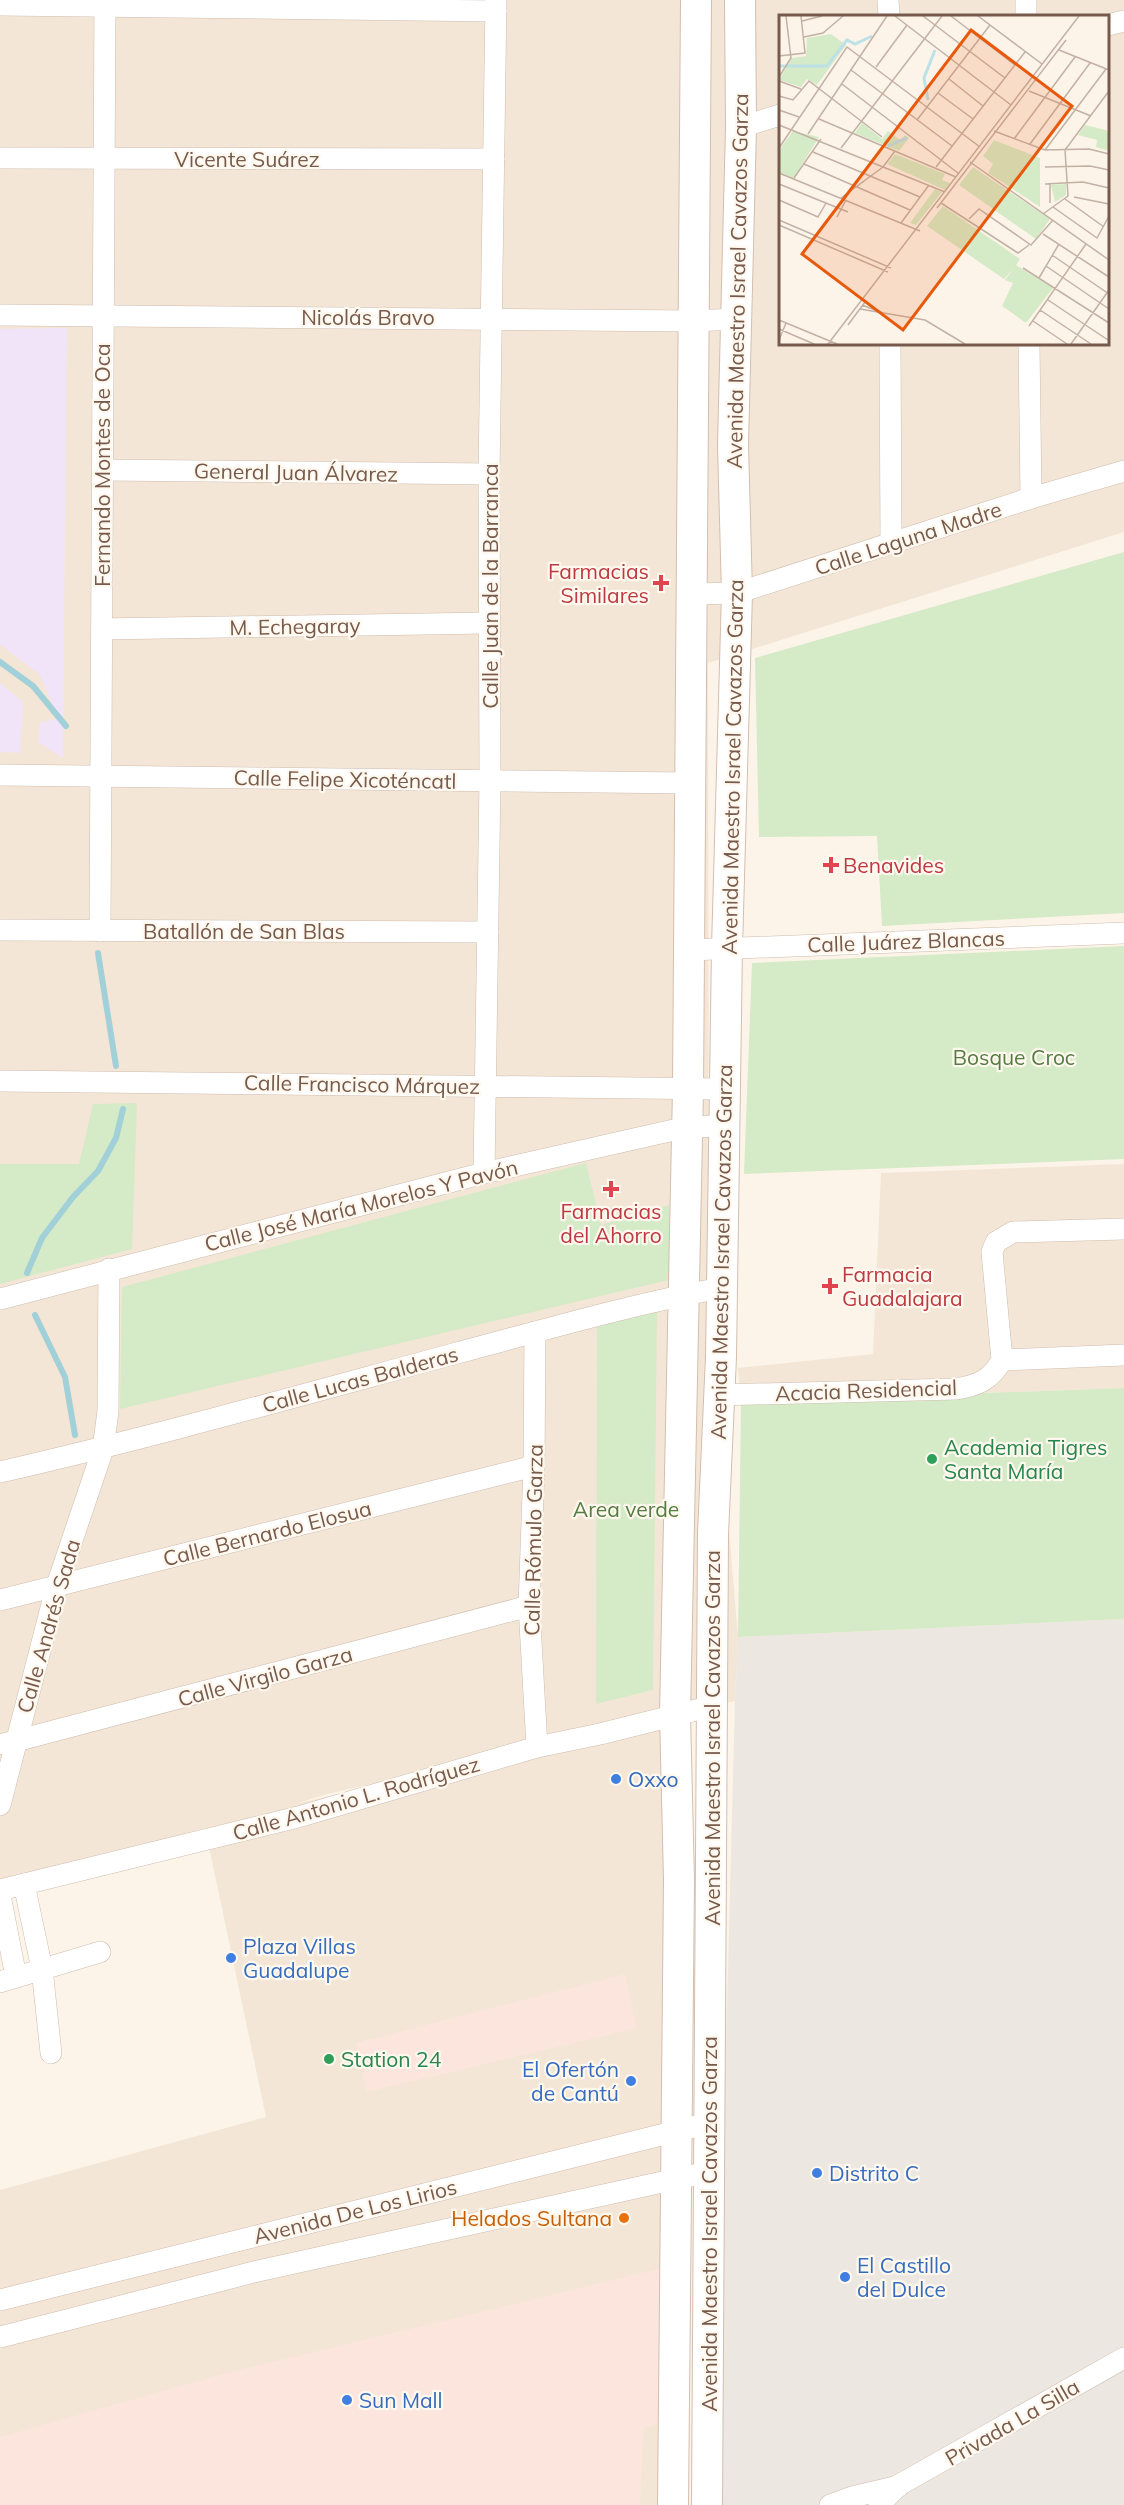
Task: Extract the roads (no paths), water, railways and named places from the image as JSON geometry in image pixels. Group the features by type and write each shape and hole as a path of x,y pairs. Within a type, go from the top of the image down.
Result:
{"main road":[{"name":"Avenida Maestro Israel Cavazos Garza","path":"673,2505 679,1880 675,1714 688,1089 696,0"},
{"name":"Avenida Maestro Israel Cavazos Garza","path":"707,2505 712,1706 718,1395 721,1357 727,948 737,593 733,445 741,126 740,0"}],"street":[{"path":"888,0 889,15"},
{"path":"0,5 105,3 496,5"},
{"name":"Fernando Montes de Oca","path":"100,931 105,3"},
{"name":"Calle Juan de la Barranca","path":"484,1173 490,781 489,474 496,5"},
{"path":"1109,25 1124,21"},
{"path":"741,126 779,115"},
{"name":"Vicente Suárez","path":"0,158 494,159"},
{"name":"Nicolás Bravo","path":"0,315 694,321 736,319"},
{"path":"890,345 891,543"},
{"path":"1029,345 1031,498"},
{"name":"General Juan Álvarez","path":"103,470 489,474"},
{"name":"Calle Laguna Madre","path":"691,594 737,593 1031,498 1124,471"},
{"name":"M. Echegaray","path":"102,629 488,623"},
{"name":"Calle Felipe Xicoténcatl","path":"0,775 690,783"},
{"name":"Batallón de San Blas","path":"0,930 488,932"},
{"name":"Calle Juárez Blancas","path":"689,950 1124,933"},
{"name":"Calle Francisco Márquez","path":"0,1081 725,1089"},
{"name":"Calle José María Morelos Y Pavón","path":"0,1299 484,1173 687,1127 724,1126"},
{"path":"1124,1229 1013,1232 998,1239 992,1252 1002,1360 1124,1355"},
{"name":"Calle Andrés Sada","path":"0,1805 7,1743 103,1449 109,1400 109,1269"},
{"name":"Calle Lucas Balderas","path":"0,1472 103,1449 535,1332 682,1295 721,1288"},
{"name":"Calle Rómulo Garza","path":"535,1332 534,1466 529,1606 537,1747"},
{"name":"Acacia Residencial","path":"718,1395 955,1389 977,1385 986,1380 996,1372 1002,1360"},
{"name":"Calle Bernardo Elosua","path":"0,1600 534,1466"},
{"name":"Calle Virgilo Garza","path":"7,1743 529,1606"},
{"name":"Calle Antonio L. Rodríguez","path":"0,1890 298,1817 537,1747 712,1706"},
{"path":"24,1884 42,1969 51,2053"},
{"path":"0,1895 8,1979 100,1952"},
{"name":"Avenida De Los Lirios","path":"0,2300 710,2123"},
{"name":"Avenida De Los Lirios","path":"0,2337 258,2271 708,2172"},
{"path":"250,2237 258,2271"},
{"name":"Privada La Silla","path":"830,2505 899,2485 1124,2358"},
{"name":"Privada La Silla","path":"879,2505 899,2485"}],"waterway":[{"path":"0,662 33,686 66,726"},
{"path":"98,953 116,1066"},
{"path":"27,1273 42,1238 73,1197 98,1171 116,1138 123,1109"},
{"path":"35,1315 65,1377 75,1435"}],"place":[{"name":"Farmacias Similares","path":"661,583"},
{"name":"Benavides","path":"831,865"},
{"name":"Farmacias del Ahorro","path":"611,1189"},
{"name":"Farmacia Guadalajara","path":"830,1286"},
{"name":"Academia Tigres Santa María","path":"932,1459"},
{"name":"Oxxo","path":"616,1779"},
{"name":"Plaza Villas Guadalupe","path":"231,1958"},
{"name":"Station 24","path":"329,2059"},
{"name":"El Ofertón de Cantú","path":"631,2081"},
{"name":"Distrito C","path":"817,2173"},
{"name":"Helados Sultana","path":"624,2218"},
{"name":"El Castillo del Dulce","path":"845,2277"},
{"name":"Sun Mall","path":"347,2400"}],"park label":[{"name":"Bosque Croc","path":"1014,1057"},
{"name":"Area verde","path":"626,1509"}]}
